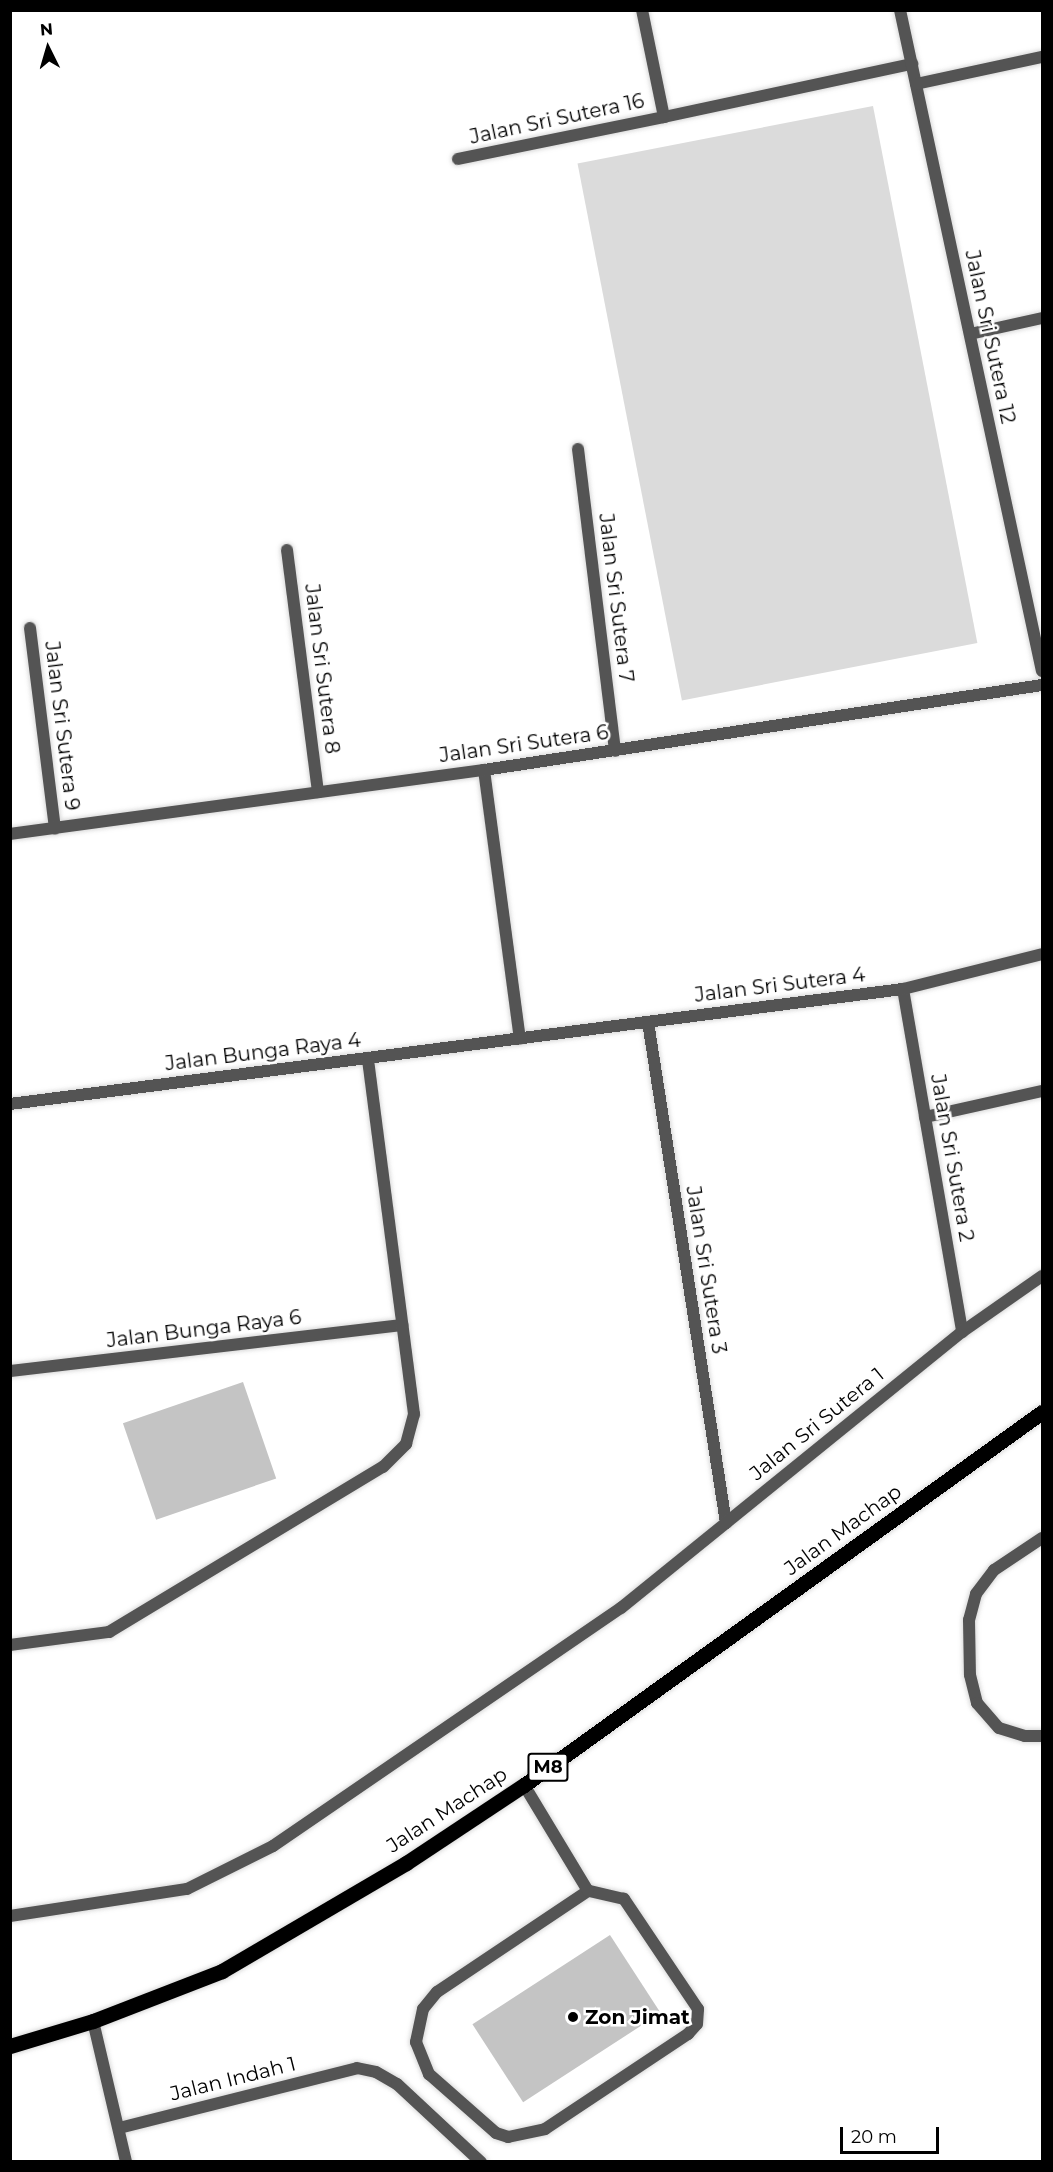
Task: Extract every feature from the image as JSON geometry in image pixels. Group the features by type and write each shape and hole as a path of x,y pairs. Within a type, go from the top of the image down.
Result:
{"main road":[{"name":"Jalan Machap","path":"10,2046 93,2021 222,1971 406,1863 524,1785 1042,1412"}],"street":[{"name":"Jalan Sri Sutera 16","path":"458,159 664,117 642,10"},
{"name":"Jalan Sri Sutera 12","path":"900,10 1042,671"},
{"path":"916,84 1042,57"},
{"path":"664,117 912,64"},
{"path":"970,334 1042,318"},
{"name":"Jalan Sri Sutera 7","path":"578,449 615,751"},
{"name":"Jalan Sri Sutera 8","path":"287,550 318,792"},
{"name":"Jalan Sri Sutera 9","path":"30,628 55,828"},
{"name":"Jalan Sri Sutera 6","path":"10,834 484,770 1042,685"},
{"path":"484,770 520,1039"},
{"name":"Jalan Sri Sutera 4","path":"520,1039 903,989 1042,954"},
{"name":"Jalan Sri Sutera 2","path":"903,989 962,1332"},
{"name":"Jalan Sri Sutera 3","path":"648,1022 726,1523"},
{"name":"Jalan Bunga Raya 4","path":"10,1104 520,1039"},
{"path":"10,1645 109,1632 383,1467 406,1444 414,1414 368,1058"},
{"path":"925,1117 1042,1091"},
{"name":"Jalan Sri Sutera 1","path":"10,1916 187,1889 273,1846 621,1608 962,1332 1042,1276"},
{"name":"Jalan Bunga Raya 6","path":"10,1371 402,1325"},
{"path":"1042,1538 994,1570 976,1594 969,1620 970,1675 977,1703 999,1728 1025,1736 1042,1736"},
{"path":"524,1785 588,1891 624,1899 698,2009 697,2024 688,2034 545,2129 508,2137 496,2133 429,2074 416,2042 423,2009 437,1992 588,1891"},
{"path":"93,2021 126,2162"},
{"name":"Jalan Indah 1","path":"118,2128 357,2068 376,2072 397,2084 481,2162"}],"shaded area":[{"path":"873,106 977,643 682,700 578,163"}],"building":[{"path":"243,1382 276,1478 156,1520 123,1423"},
{"path":"610,1935 661,2013 523,2102 472,2024"}],"place":[{"name":"Zon Jimat","path":"573,2017"}]}
